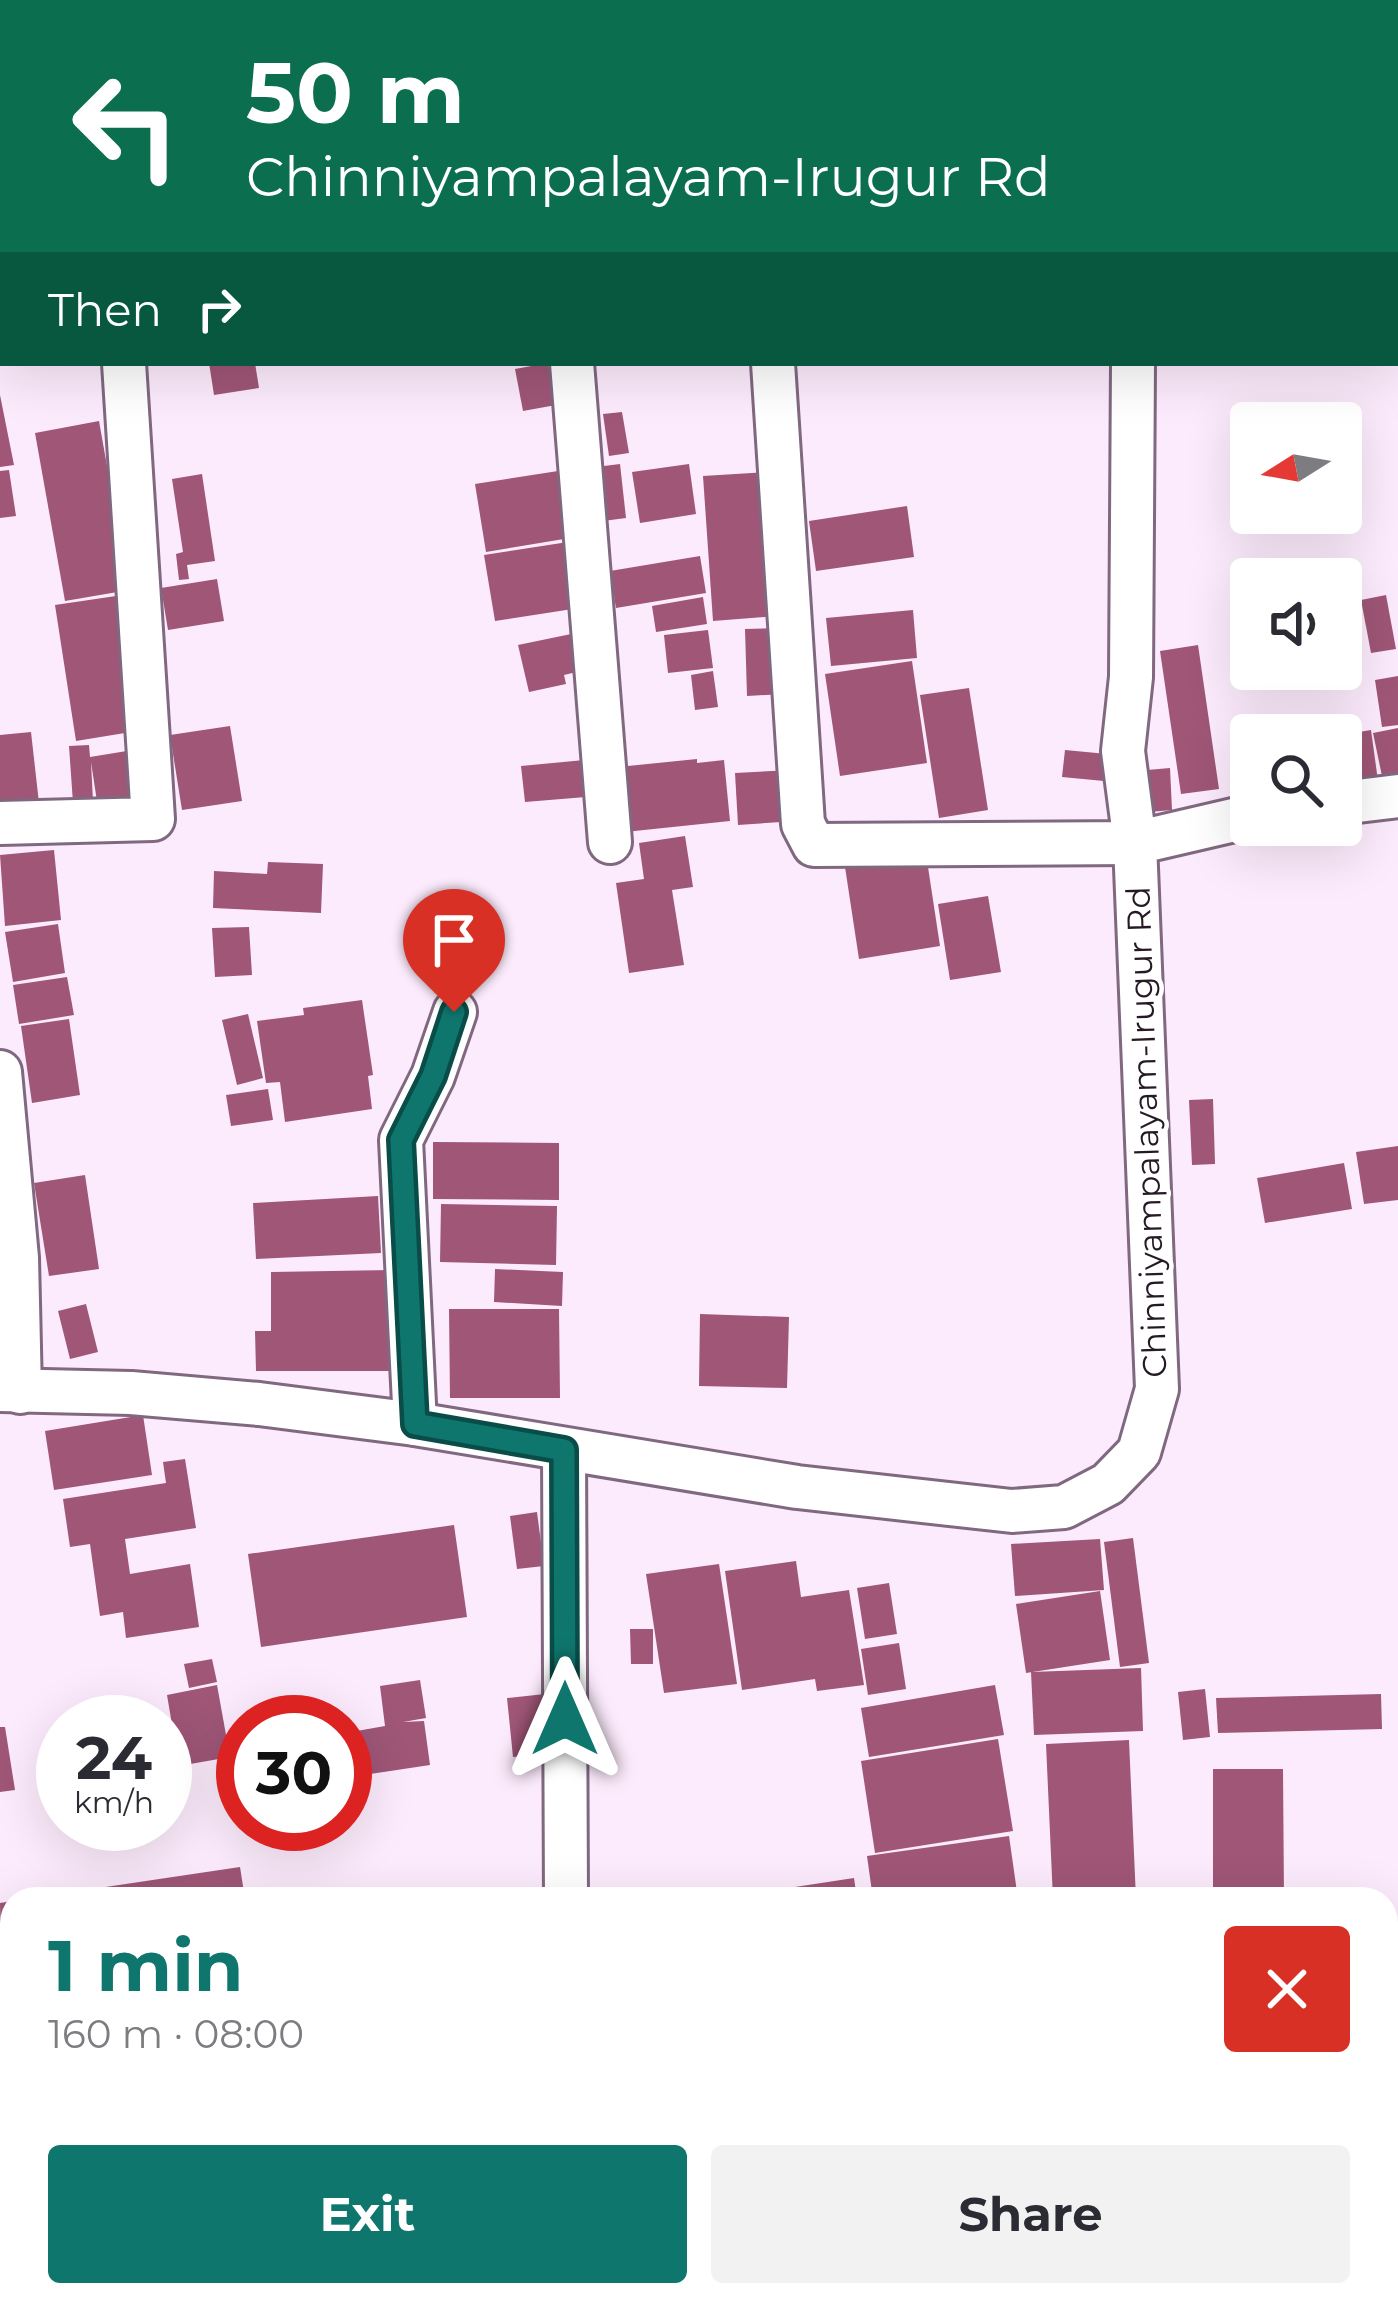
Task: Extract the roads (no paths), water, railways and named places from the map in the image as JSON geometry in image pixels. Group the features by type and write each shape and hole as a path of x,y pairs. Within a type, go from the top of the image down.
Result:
{"street":[{"path":"0,823 153,819 124,366"},
{"path":"572,366 610,842"},
{"path":"773,366 803,824 814,845 1135,843 1123,751 1131,677 1133,366"},
{"path":"1362,800 1398,796"},
{"name":"Chinniyampalayam-Irugur Rd","path":"10,1391 131,1393 415,1424 797,1487 1012,1510 1064,1507 1108,1484 1139,1452 1157,1389 1135,843 1230,821"},
{"path":"415,1424 401,1140 433,1076 454,1012"},
{"path":"0,1072 17,1258 10,1391"},
{"path":"564,1450 566,1887"}]}
